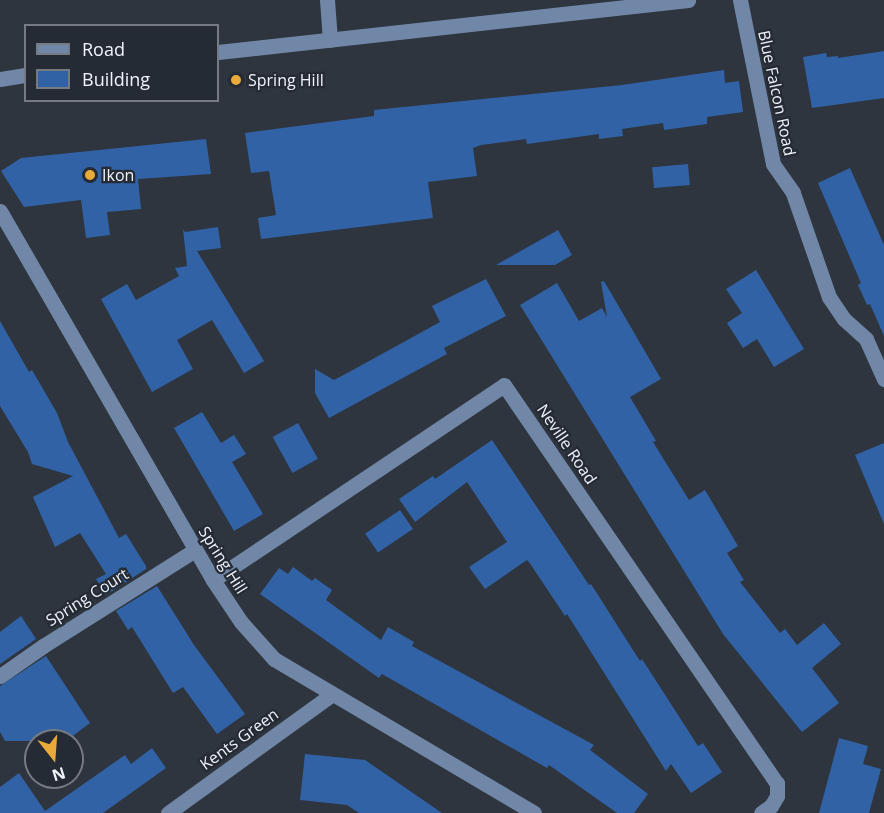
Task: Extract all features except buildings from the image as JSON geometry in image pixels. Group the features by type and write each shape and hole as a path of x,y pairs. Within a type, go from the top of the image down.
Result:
{"street":[{"path":"327,0 330,40"},
{"path":"219,52 688,0"},
{"name":"Blue Falcon Road","path":"740,0 772,164 793,193 829,297 844,319 866,339 884,379"},
{"path":"0,79 24,75"},
{"name":"Spring Hill","path":"0,211 213,580 241,622 273,659 534,813"},
{"name":"Neville Road","path":"213,580 504,385 777,783 777,796 771,806 761,813"},
{"name":"Spring Court","path":"0,676 43,646 195,550"},
{"name":"Kents Green","path":"168,813 331,695"}],"place":[{"name":"Spring Hill","path":"236,80"},
{"name":"Ikon","path":"90,175"}]}
